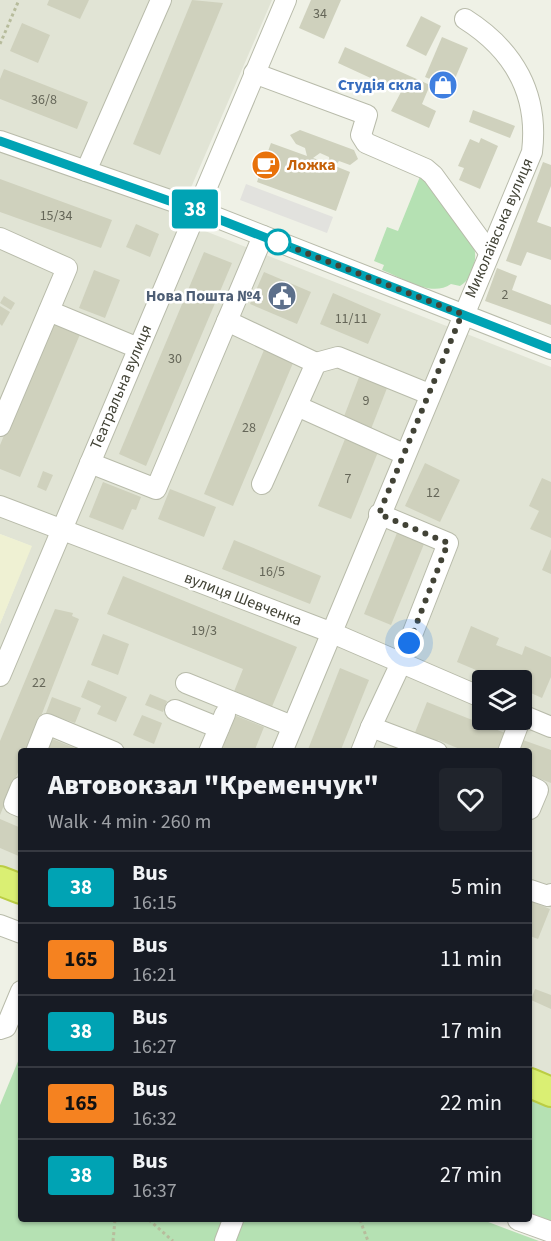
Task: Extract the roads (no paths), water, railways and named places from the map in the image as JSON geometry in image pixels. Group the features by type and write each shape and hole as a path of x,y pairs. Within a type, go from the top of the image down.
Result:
{"highway":[{"path":"0,881 18,888"},
{"path":"532,1084 551,1092"}],"street":[{"path":"87,171 161,0"},
{"name":"Театральна вулиця","path":"0,676 195,210 286,0"},
{"name":"Миколаївська вулиця","path":"284,748 462,314 532,152 534,121 527,90 512,61 495,42 465,19"},
{"path":"254,73 367,115 361,135 366,143 426,169 433,175 489,252"},
{"path":"0,141 195,210 551,349"},
{"path":"90,463 156,489 263,236"},
{"path":"0,238 67,268 0,426"},
{"path":"49,310 138,348"},
{"path":"227,321 316,363 338,357 429,394"},
{"path":"262,484 316,363"},
{"path":"297,406 404,454"},
{"name":"вулиця Шевченка","path":"0,506 330,632 472,693"},
{"path":"363,748 401,663 448,543 379,514"},
{"path":"186,683 292,726"},
{"path":"175,710 222,721 211,748"},
{"path":"532,720 551,727"},
{"path":"38,748 47,724 104,748"},
{"path":"371,727 426,748"},
{"path":"510,748 517,730"},
{"path":"532,787 538,790 532,804"},
{"path":"532,891 548,896 551,894"},
{"path":"0,926 18,932"},
{"path":"0,1029 6,1027 18,998"},
{"path":"225,1241 232,1222"},
{"path":"523,1222 551,1233"}],"place":[{"name":"Студія скла","path":"443,85"},
{"name":"Ложка","path":"266,165"},
{"name":"Нова Пошта №4","path":"282,296"}]}
